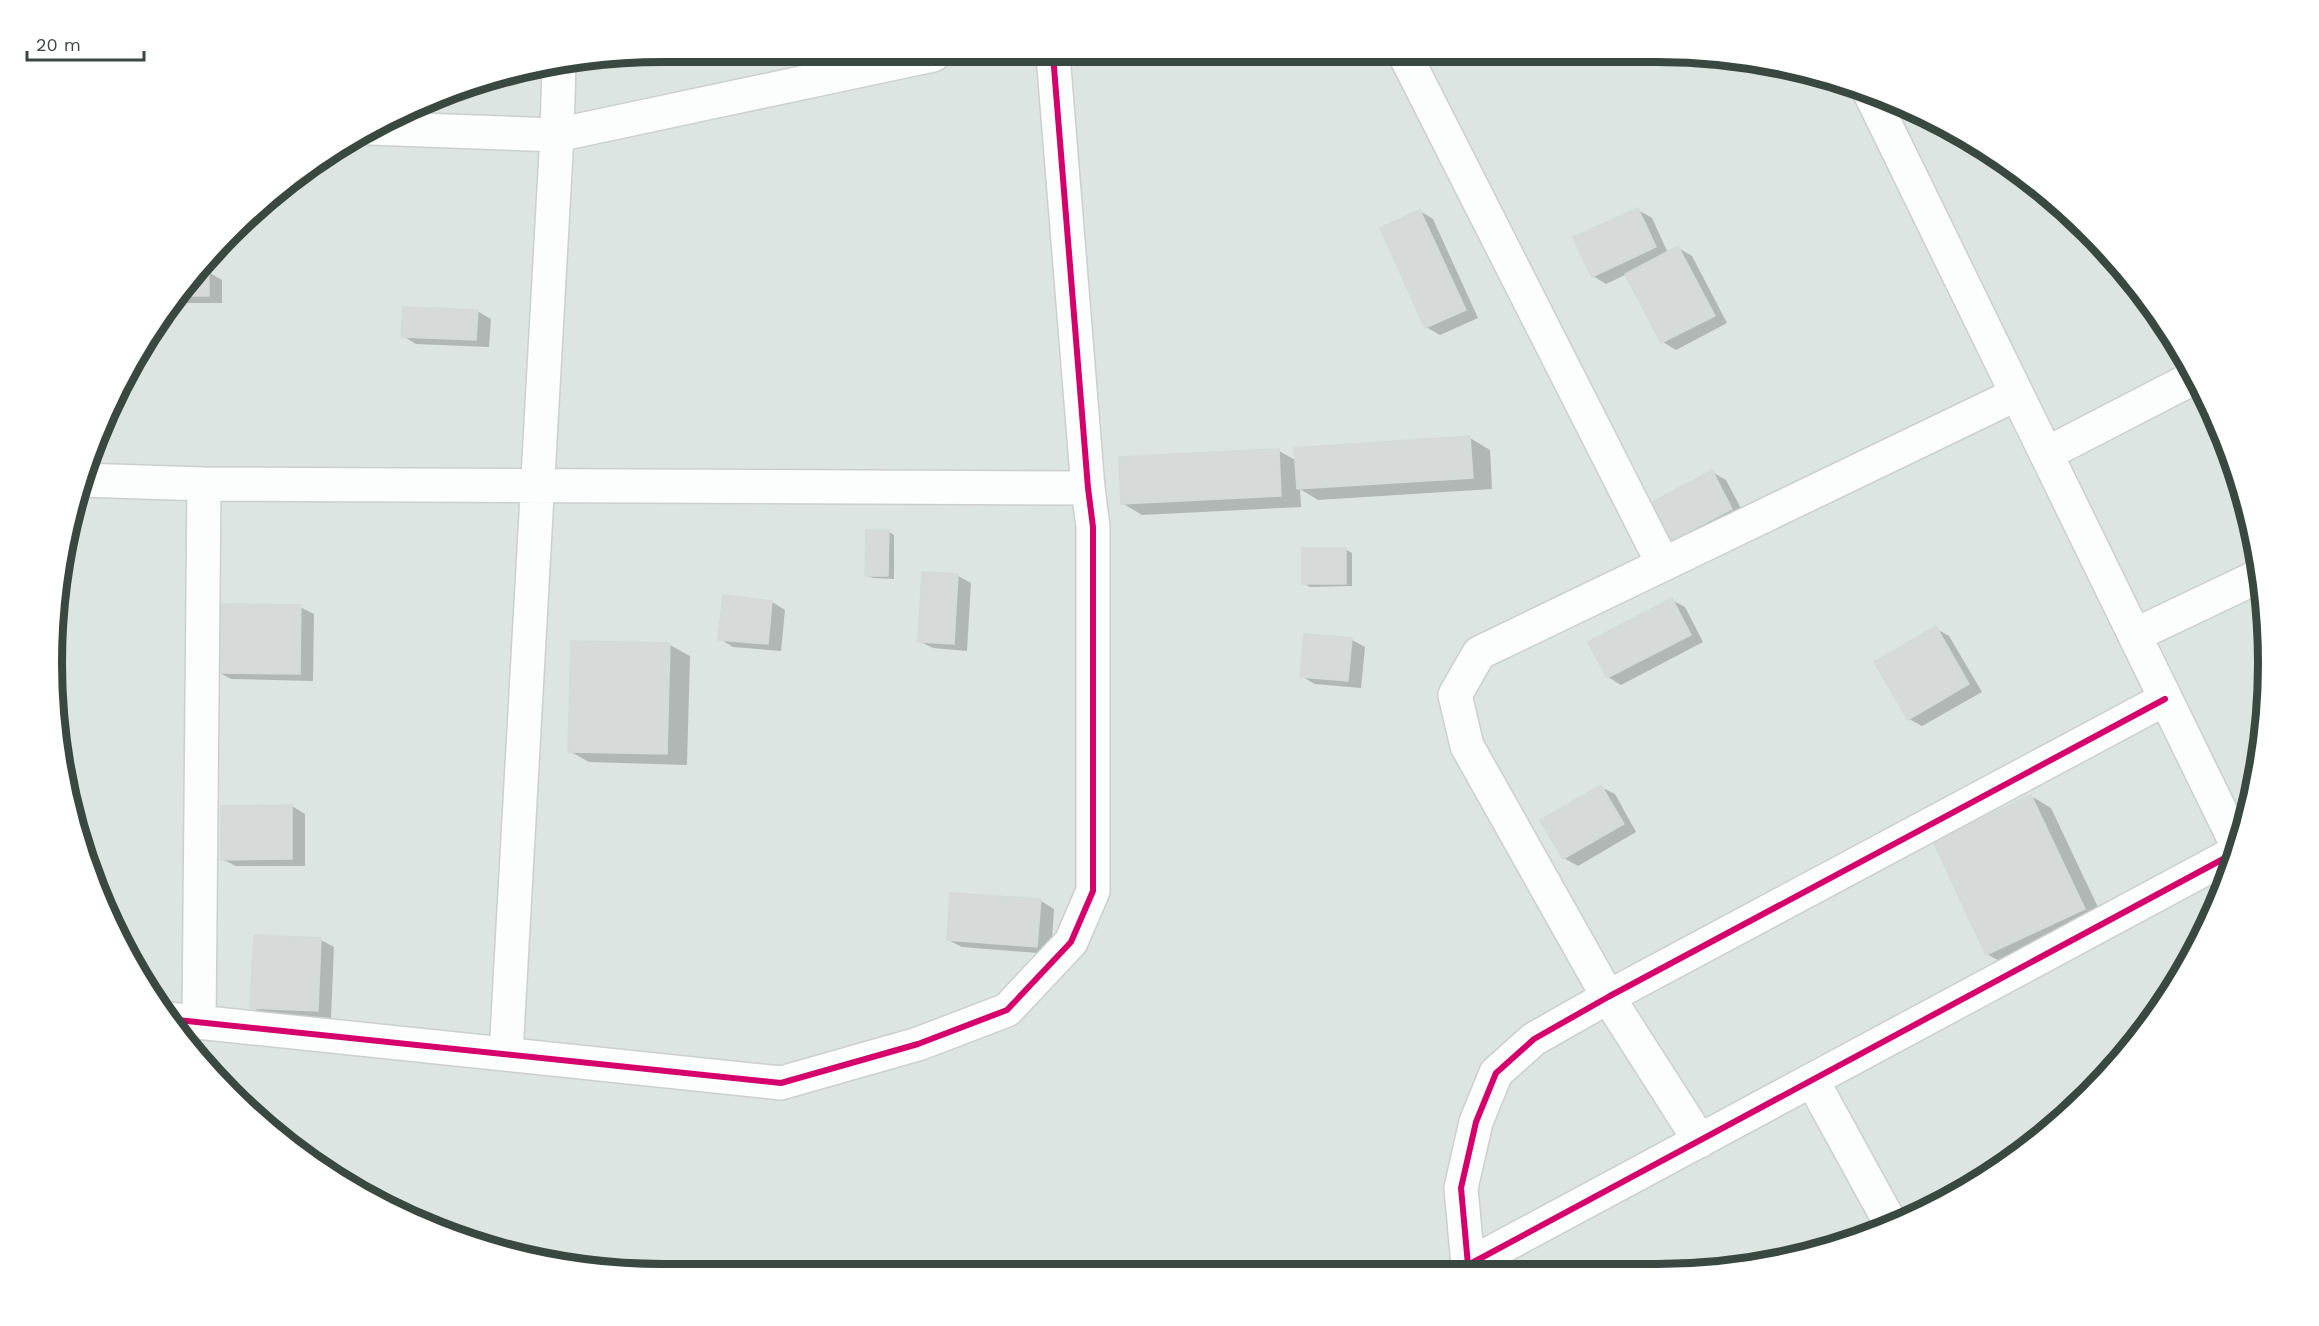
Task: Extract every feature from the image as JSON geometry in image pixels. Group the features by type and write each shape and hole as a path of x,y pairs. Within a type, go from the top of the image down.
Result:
{"street":[{"path":"388,129 557,135 900,62"},
{"path":"204,484 184,1020 781,1083 918,1044 1007,1010 1071,942 1093,891 1093,527 1054,62"},
{"path":"1409,62 1664,564"},
{"path":"506,1054 559,71"},
{"path":"1879,104 2232,836"},
{"path":"2046,454 2187,381"},
{"path":"1700,1141 1608,997 1467,746 1455,696 1479,653 2017,394"},
{"path":"90,480 204,484 1088,488"},
{"path":"2135,635 2251,580"},
{"path":"2165,699 1608,997 1534,1039 1496,1073 1476,1122 1461,1188 1468,1264 2226,855"},
{"path":"1812,1080 1888,1218"}],"shaded area":[{"path":"624,63 1695,63 1773,73 1849,93 1886,107 1957,142 2022,186 2053,211 2108,266 2133,297 2177,362 2195,397 2212,433 2237,507 2246,546 2256,624 2258,663 2252,742 2246,780 2226,856 2212,893 2177,964 2133,1029 2108,1060 2053,1115 1990,1163 1922,1202 1849,1233 1773,1253 1735,1259 1656,1264 624,1263 546,1253 470,1233 433,1219 362,1184 297,1140 266,1115 211,1060 163,997 142,964 107,893 93,856 73,780 63,702 63,624 73,546 82,507 107,433 142,362 186,297 211,266 266,211 329,163 362,142 433,107 470,93 546,73"}],"building":[{"path":"1638,208 1656,247 1592,277 1573,237"},
{"path":"1420,210 1466,310 1425,328 1380,228"},
{"path":"1678,246 1715,316 1661,343 1625,274"},
{"path":"207,271 209,271 209,296 187,296"},
{"path":"403,307 478,310 476,340 401,337"},
{"path":"1470,436 1473,478 1297,489 1294,448"},
{"path":"1279,449 1281,496 1121,504 1119,457"},
{"path":"1712,470 1732,509 1669,542 1649,504"},
{"path":"866,530 889,530 888,576 865,576"},
{"path":"1302,548 1346,548 1346,584 1302,584"},
{"path":"922,572 958,574 954,644 918,642"},
{"path":"723,595 772,601 768,644 718,640"},
{"path":"1672,598 1691,635 1607,678 1588,642"},
{"path":"217,604 301,605 300,674 216,673"},
{"path":"1936,626 1969,684 1908,720 1874,662"},
{"path":"1304,634 1352,638 1348,681 1300,677"},
{"path":"571,641 670,643 667,754 568,752"},
{"path":"1601,785 1624,824 1563,859 1540,820"},
{"path":"2031,795 2085,909 1986,955 1933,841"},
{"path":"292,805 292,859 221,860 221,806"},
{"path":"950,893 1041,899 1037,947 947,940"},
{"path":"254,935 321,938 318,1011 250,1008"}],"cycle path":[{"path":"180,1020 781,1083 918,1044 1007,1010 1071,942 1093,891 1093,527 1054,62"},
{"path":"1468,1264 1461,1188 1476,1122 1496,1073 1534,1039 1608,997 2165,699"},
{"path":"1470,1264 2225,858"}]}
